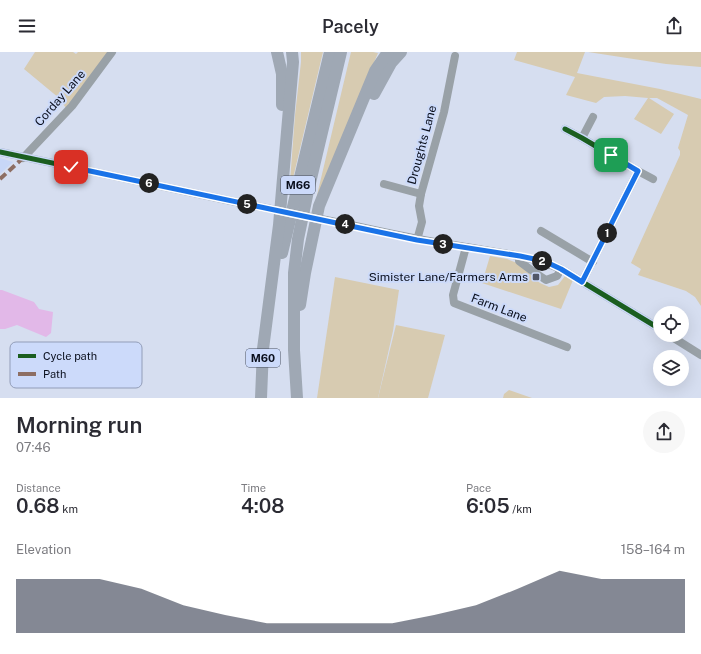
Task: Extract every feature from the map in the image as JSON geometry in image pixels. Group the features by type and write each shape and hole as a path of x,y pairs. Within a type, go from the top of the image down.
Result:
{"highway":[{"path":"277,52 282,74 281,200"},
{"path":"267,318 281,200 293,62 292,52"},
{"name":"M66","path":"267,318 330,52"},
{"name":"M66","path":"294,273 298,239 308,191 341,52"},
{"path":"294,350 305,273 320,206 376,71 388,52"},
{"path":"334,170 357,129 385,73 391,63 401,52"},
{"name":"M60","path":"294,273 294,350 297,398"},
{"name":"M60","path":"261,398 267,318"}],"street":[{"name":"Corday Lane","path":"23,158 72,106 112,52"},
{"name":"Droughts Lane","path":"417,240 422,222 419,206 421,194 444,112 455,56"},
{"path":"582,138 593,117"},
{"path":"565,129 653,179"},
{"path":"0,152 417,240 544,261 561,269 653,325"},
{"path":"582,282 638,171"},
{"path":"384,184 421,194"},
{"path":"541,231 592,262"},
{"name":"Farm Lane","path":"466,248 453,295 454,303 567,347"},
{"path":"520,256 519,261 546,280 557,276 561,269"},
{"path":"680,342 701,355"}],"shaded area":[{"path":"35,52 73,52 76,54 78,52 108,52 66,108 59,98 24,69"},
{"path":"301,52 323,52 289,195 295,115 301,62"},
{"path":"351,52 378,53 331,164 313,212"},
{"path":"517,52 585,52 577,73 660,89 701,99 701,306 695,297 686,291 638,275 641,269 631,263 680,155 678,148 688,115 657,98 649,98 674,114 661,134 634,119 648,98 625,96 604,97 596,103 566,95 575,77 514,60"},
{"path":"588,52 701,52 701,67 666,64"},
{"path":"0,158 13,162 0,174"},
{"path":"490,256 507,259 517,263 540,283 549,287 558,285 565,276 573,280 561,309 482,283"},
{"path":"335,277 399,290 393,331 378,398 317,398"},
{"path":"0,290 34,302 39,309 53,312 51,333 46,337 17,325 0,329"},
{"path":"396,325 445,335 428,398 378,398"},
{"path":"509,390 532,398 503,398 504,394"}],"marked path":[{"path":"0,179 23,158"}],"cycle path":[{"path":"565,129 638,171 582,282"},
{"path":"0,152 417,240 544,261 561,269 653,325"}],"place":[{"name":"Simister Lane/Farmers Arms","path":"536,277"}],"route":[{"path":"71,167 417,240 544,261 561,269 582,282 638,171 611,155"}]}
